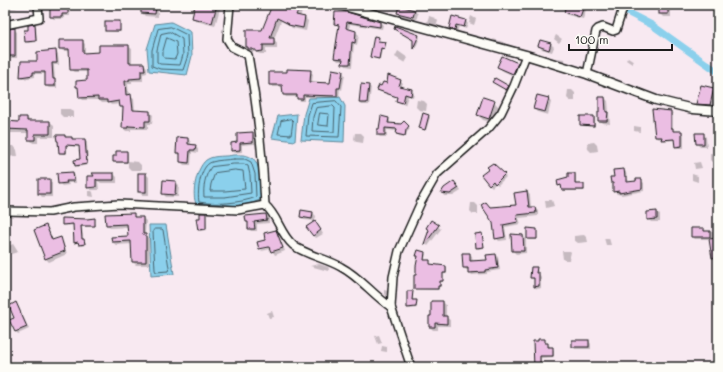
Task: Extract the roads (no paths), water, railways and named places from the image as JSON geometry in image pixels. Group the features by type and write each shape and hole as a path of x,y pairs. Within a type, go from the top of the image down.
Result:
{"main road":[{"path":"340,5 526,55 587,74 656,100 693,109 718,111"}],"street":[{"path":"5,25 39,18 40,13 38,5"},
{"path":"230,5 227,40 232,47 248,55 256,96 263,161 265,205 270,210 286,239 294,247 340,266 359,279 379,299 391,307"},
{"path":"587,74 596,31 603,27 615,31 623,8"},
{"path":"411,367 391,307 393,277 399,251 420,202 437,174 488,129 501,112 514,86 526,55"},
{"path":"5,211 50,212 74,207 119,204 238,210 265,205"}],"water":[{"path":"171,22 191,32 192,56 187,75 149,71 147,49 155,24"},
{"path":"340,97 345,106 344,142 301,140 304,114 309,98"},
{"path":"297,114 295,141 272,138 278,116"},
{"path":"233,155 247,156 255,161 260,177 260,200 237,206 197,205 194,195 196,180 204,162 214,157"},
{"path":"149,225 166,225 174,274 151,276"}],"waterway":[{"path":"613,5 652,25 718,72"}]}
